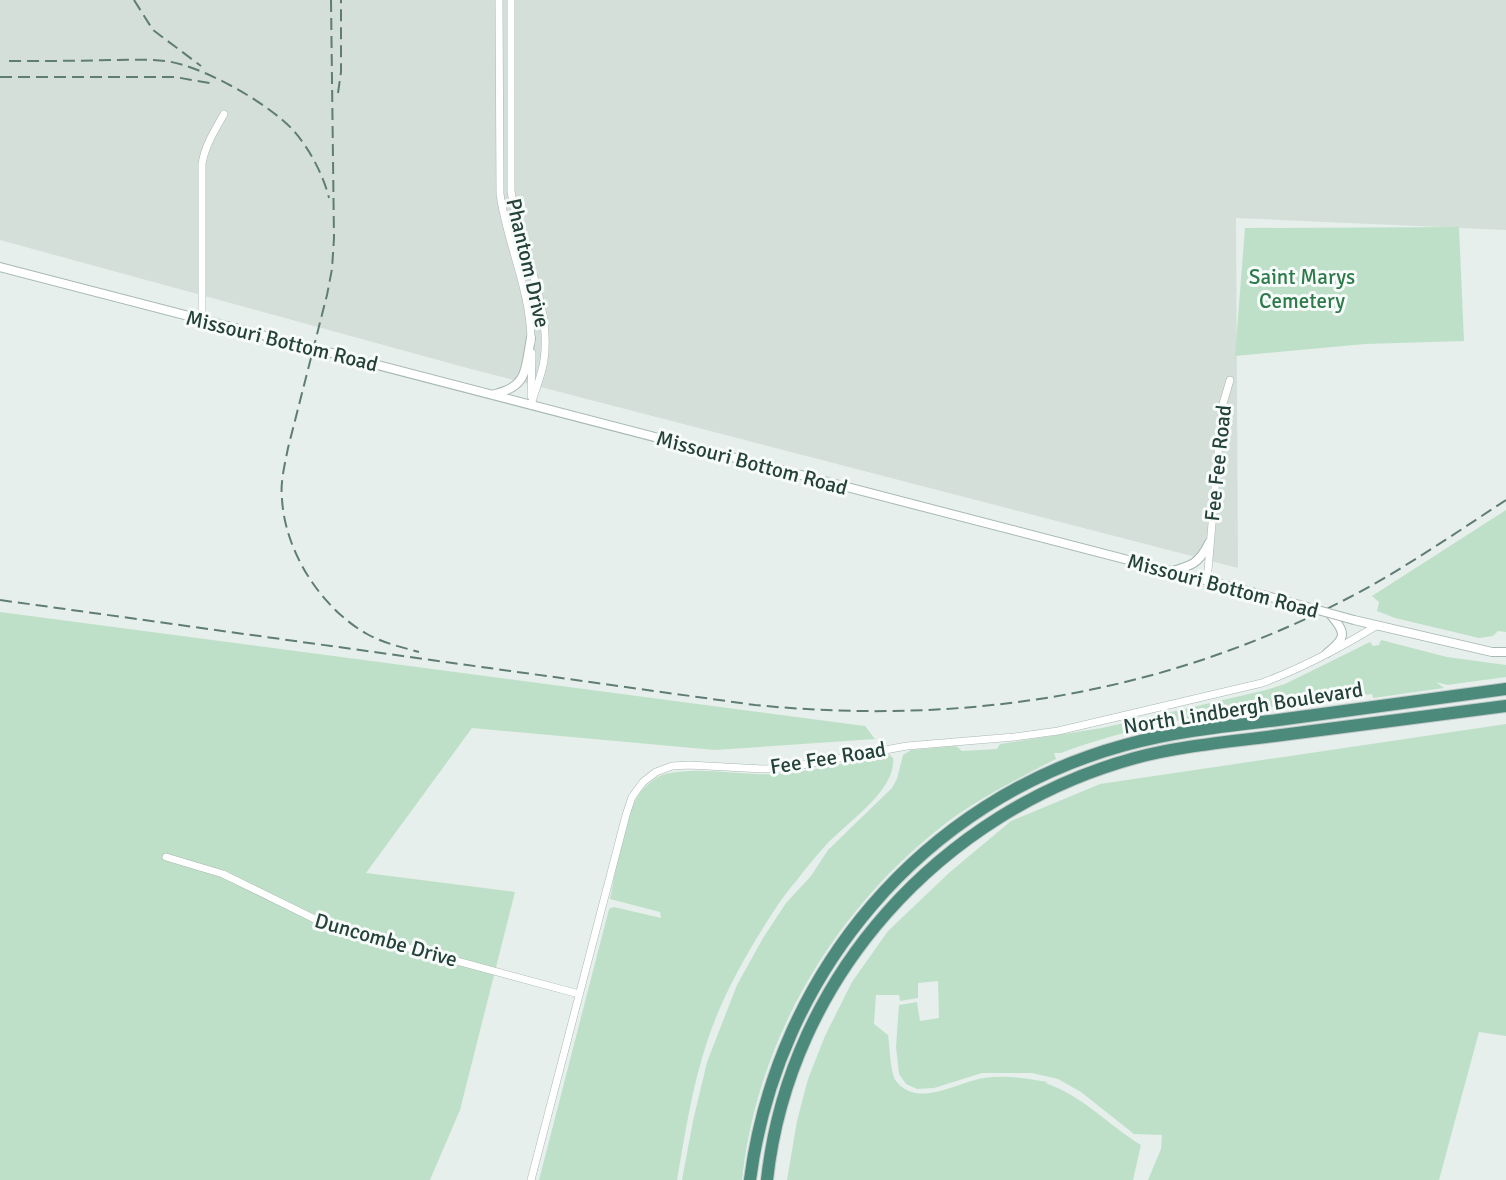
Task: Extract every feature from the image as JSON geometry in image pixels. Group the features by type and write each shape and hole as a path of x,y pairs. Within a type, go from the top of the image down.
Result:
{"highway":[{"name":"North Lindbergh Boulevard","path":"750,1180 758,1133 774,1076 793,1027 820,976 852,929 887,887 928,848 973,814 1046,773 1097,753 1152,738 1506,689"},
{"name":"North Lindbergh Boulevard","path":"766,1180 778,1119 789,1082 817,1013 836,981 862,942 898,899 939,860 983,827 1057,786 1136,758 1191,747 1506,706"}],"street":[{"name":"Phantom Drive","path":"499,0 500,194 503,218 527,300 531,338 531,405"},
{"name":"Phantom Drive","path":"511,0 511,191 514,215 539,296 544,330 544,360 531,405"},
{"path":"202,320 202,164 208,142 224,114"},
{"name":"Missouri Bottom Road","path":"0,267 1376,626 1492,652 1506,652"},
{"path":"493,395 520,383 525,374 531,338"},
{"name":"Fee Fee Road","path":"1207,582 1222,407 1230,381"},
{"path":"1169,572 1197,562 1203,556 1209,543"},
{"path":"1327,653 1340,642 1343,636 1343,630 1330,614"},
{"name":"Fee Fee Road","path":"531,1180 629,806 632,797 643,782 656,772 672,766 689,765 785,768 907,746 1058,731 1242,689 1285,674 1376,626"},
{"name":"Duncombe Drive","path":"165,857 223,874 331,927 579,994"}],"shaded area":[{"path":"0,0 1506,0 1506,230 1236,218 1238,568 471,369 0,240"}],"green space":[{"name":"Saint Marys Cemetery","path":"1459,227 1464,341 1365,344 1235,356 1245,228"},
{"path":"1506,510 1506,632 1498,631 1493,636 1479,638 1395,618 1377,611 1379,602 1372,596"},
{"path":"0,612 865,726 875,739 715,750 472,728 366,873 515,892 460,1110 430,1180 0,1180"},
{"path":"1381,640 1447,657 1506,665 1506,677 1447,685 1436,682 1444,688 1373,698 1372,694 1215,714 1137,730 1061,753 1054,753 1056,759 988,795 950,820 909,854 872,893 838,934 809,979 784,1026 765,1076 751,1127 742,1180 682,1180 707,1062 737,985 786,903 811,876 828,850 892,788 897,779 903,755 911,750 956,746 962,751 997,749 1000,744 1102,728 1266,690 1285,684 1370,642 1373,646 1379,645"},
{"path":"1506,724 1506,1036 1479,1032 1439,1180 1148,1180 1161,1149 1162,1135 1134,1134 1081,1092 1058,1079 1032,1073 982,1073 934,1088 917,1089 906,1084 899,1074 896,1047 899,1005 917,1002 920,1021 939,1018 938,981 918,983 918,998 900,1001 899,995 876,995 874,1024 888,1035 891,1066 896,1081 905,1089 915,1093 938,1092 973,1080 992,1077 1016,1077 1048,1082 1045,1083 1071,1095 1141,1145 1133,1180 787,1180 797,1121 808,1079 825,1036 852,982 888,931 950,872 1011,821 1100,784"},
{"path":"889,754 893,758 892,770 879,794 811,862 776,907 743,961 717,1014 702,1059 689,1111 677,1180 539,1180 609,909 614,907 661,918 660,912 610,899 625,826 643,789 659,776 679,772 790,773"}],"railway":[{"path":"134,0 153,30 201,66"},
{"path":"331,0 334,238 332,269 284,467 282,493 285,519 290,539 308,577 335,609 367,634 419,652"},
{"path":"338,93 341,72 341,0"},
{"path":"9,61 165,61 215,77 268,108 293,130 315,162 329,198"},
{"path":"0,77 175,77 215,84"},
{"path":"0,600 755,705 834,710 912,711 988,705 1064,695 1139,679 1212,656 1285,628 1356,594 1506,500"}]}
